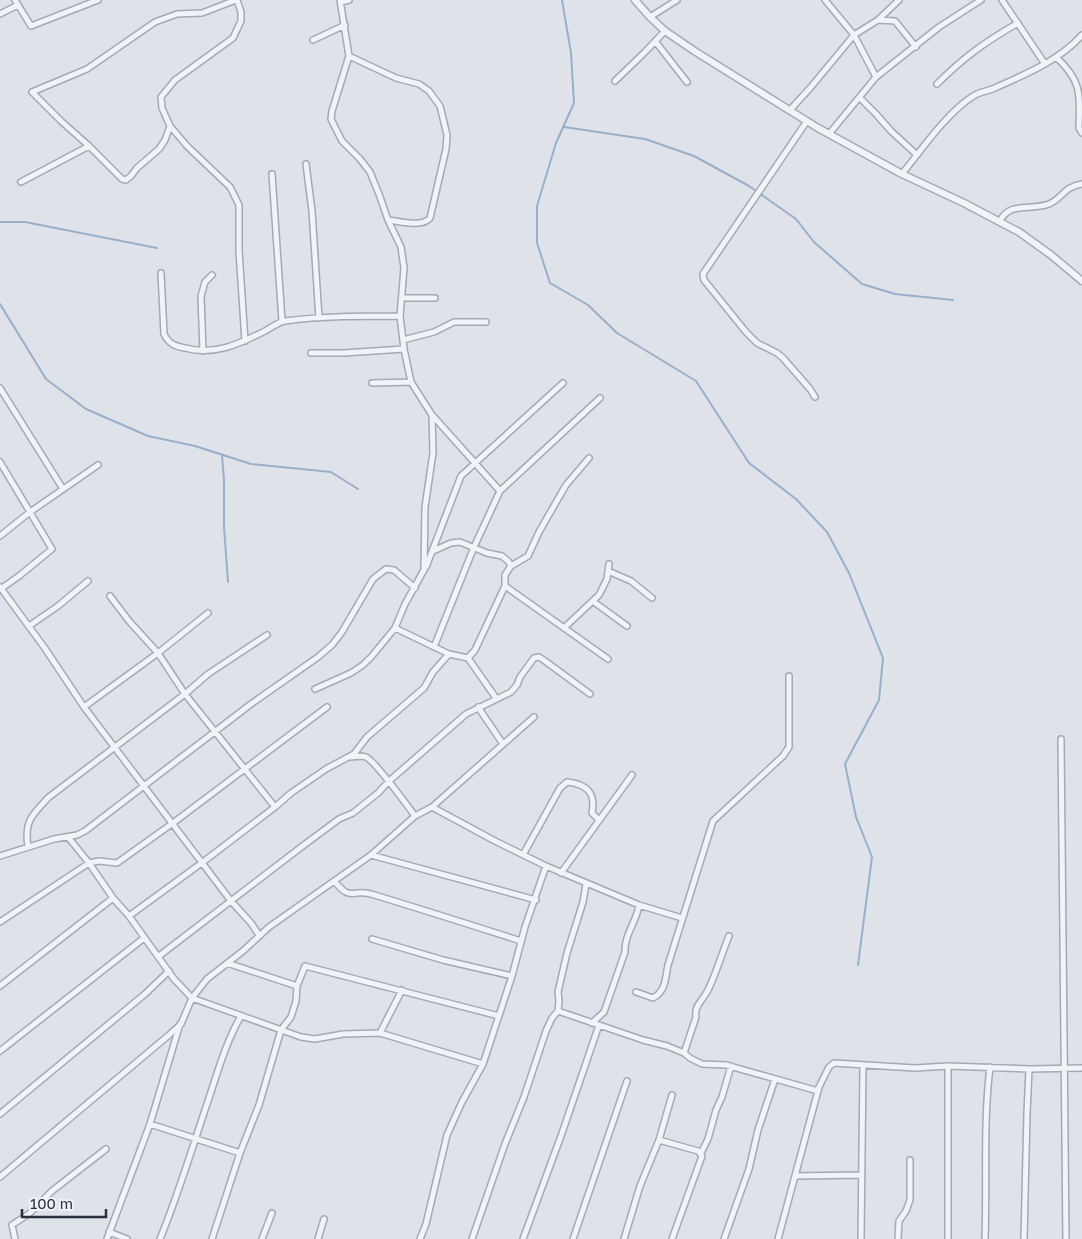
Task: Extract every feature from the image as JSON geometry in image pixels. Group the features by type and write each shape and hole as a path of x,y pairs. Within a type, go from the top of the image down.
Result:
{"street":[{"path":"0,14 17,2 31,26 98,0"},
{"path":"170,126 165,140 159,148 126,180 116,174 32,92 87,69 155,22 177,14 202,13 237,0 241,12 241,21 233,38 175,80 161,97 162,108 170,126 187,146 230,187 239,205 239,252 245,341"},
{"path":"349,0 341,1 349,56 331,119 342,141 370,172 401,248 404,263 400,316 411,382 432,415 500,491"},
{"path":"635,0 664,30 807,121 902,174 1000,221 1034,242 1082,281"},
{"path":"650,17 677,0"},
{"path":"825,0 854,36 876,77"},
{"path":"790,110 854,36 878,20 899,0"},
{"path":"829,134 876,77 944,24 981,0"},
{"path":"1002,0 1045,64"},
{"path":"878,20 895,21 916,47"},
{"path":"937,84 958,62 1018,22"},
{"path":"313,40 345,25"},
{"path":"615,81 664,30"},
{"path":"902,174 956,108 969,98 1045,64 1074,44 1082,36"},
{"path":"655,41 686,82"},
{"path":"349,56 396,78 419,84 436,99 444,116 447,134 446,149 430,218 422,223 388,220"},
{"path":"1056,57 1069,68 1080,90 1079,128 1082,133"},
{"path":"860,98 917,155"},
{"path":"807,121 703,274 704,280 746,332 758,343 783,358 815,397"},
{"path":"21,182 89,146"},
{"path":"306,164 312,211 319,318"},
{"path":"272,174 282,321"},
{"path":"1000,221 1006,211 1022,206 1032,207 1050,203 1072,185 1082,184"},
{"path":"161,273 164,334 167,341 174,345 204,352 245,341 282,321 400,316"},
{"path":"204,352 201,296 205,282 212,275"},
{"path":"402,298 436,298"},
{"path":"403,340 434,332 454,322 486,322"},
{"path":"311,353 404,349"},
{"path":"372,383 411,382"},
{"path":"315,690 335,682 363,664 380,648 395,628 433,551 458,481 474,462 563,383"},
{"path":"0,388 63,489"},
{"path":"434,647 474,547 500,491 600,398"},
{"path":"424,570 425,507 433,453 432,415"},
{"path":"468,658 476,650 505,586 505,575 510,566 528,556 539,532 566,485 589,458"},
{"path":"0,462 52,550 19,576 1,587 84,707 231,901 259,935"},
{"path":"0,536 30,512 98,465"},
{"path":"433,551 455,542 506,558 510,566"},
{"path":"564,628 582,610 594,602 603,588 609,564"},
{"path":"0,856 28,846 85,831 332,645 342,632 373,579 386,569 394,570 414,588"},
{"path":"608,572 631,581 652,598"},
{"path":"29,626 88,582"},
{"path":"505,586 608,660"},
{"path":"110,596 129,621 158,653 185,694 275,807"},
{"path":"594,602 627,626"},
{"path":"84,707 158,653 208,613"},
{"path":"395,628 449,654 468,658 496,698"},
{"path":"28,846 27,826 36,810 48,797 185,694 208,674 267,635"},
{"path":"129,916 203,862 298,788 350,756 367,737 424,688 433,672 449,654"},
{"path":"159,956 339,819 353,813 466,714 511,692 517,686 520,677 534,658 539,657 590,694"},
{"path":"636,992 653,998 660,994 665,986 668,965 713,821 790,747 789,676"},
{"path":"478,707 503,744"},
{"path":"0,922 89,862 117,863 173,824 326,708"},
{"path":"107,1239 150,1124 180,1024 192,998 206,979 259,935 371,855 415,816 432,807 534,717"},
{"path":"1061,740 1066,1239"},
{"path":"350,756 364,756 368,758 415,816"},
{"path":"561,873 632,775"},
{"path":"524,854 560,788 567,782 576,783 589,790 593,799 592,813 598,820"},
{"path":"432,807 554,870 639,905 682,918"},
{"path":"68,837 89,862 113,898 192,998 301,1037 315,1039 343,1034 380,1033 483,1064"},
{"path":"371,855 536,900"},
{"path":"420,1239 426,1224 447,1135 462,1102 483,1064 512,976 525,927 536,900 546,866"},
{"path":"543,877 554,870"},
{"path":"334,882 343,892 349,894 364,893 404,903 521,941"},
{"path":"472,1239 546,1031 558,1010 558,992 567,953 583,902 586,884"},
{"path":"0,986 113,898"},
{"path":"592,1022 604,1012 625,952 627,936 636,919 639,905"},
{"path":"684,1053 696,1017 695,1013 698,1004 706,993 729,936"},
{"path":"0,1051 144,938"},
{"path":"372,939 443,960 512,976"},
{"path":"227,963 297,986"},
{"path":"212,1239 240,1153 259,1105 281,1030 291,1017 296,1001 297,986 305,966 499,1016"},
{"path":"0,1114 145,994 169,970"},
{"path":"380,1033 402,990"},
{"path":"558,1010 684,1053 702,1064 731,1066 818,1091"},
{"path":"160,1239 230,1038 241,1016"},
{"path":"0,1177 180,1024"},
{"path":"523,1239 599,1025"},
{"path":"778,1239 818,1091 829,1067 834,1063 915,1068 948,1066 1030,1069 1082,1068"},
{"path":"861,1239 862,1065"},
{"path":"672,1239 702,1159 701,1153 708,1139 731,1066"},
{"path":"948,1066 948,1239"},
{"path":"985,1239 987,1188 986,1111 990,1067"},
{"path":"1024,1239 1030,1069"},
{"path":"724,1239 749,1169 758,1130 775,1079"},
{"path":"573,1239 626,1081"},
{"path":"624,1239 640,1186 659,1140 672,1096"},
{"path":"150,1124 240,1153"},
{"path":"659,1140 701,1153"},
{"path":"15,1239 12,1225 30,1213 52,1191 106,1149"},
{"path":"898,1239 899,1221 906,1211 910,1200 910,1160"},
{"path":"796,1176 861,1175"},
{"path":"262,1239 272,1213"},
{"path":"318,1239 324,1219"},
{"path":"109,1232 128,1239"}],"waterway":[{"path":"562,0 571,53 574,103 556,143 537,206 537,243 550,283 588,305 617,333 696,381 749,463 796,499 827,532 849,573 883,658 879,700 845,764 856,817 872,857 858,965"},
{"path":"564,127 645,139 694,156 749,186 796,219 814,242 862,284 895,294 953,300"},
{"path":"0,222 25,222 157,248"},
{"path":"0,304 46,379 86,409 148,436 195,446 251,464 331,472 358,489"},
{"path":"222,455 228,582"}]}
